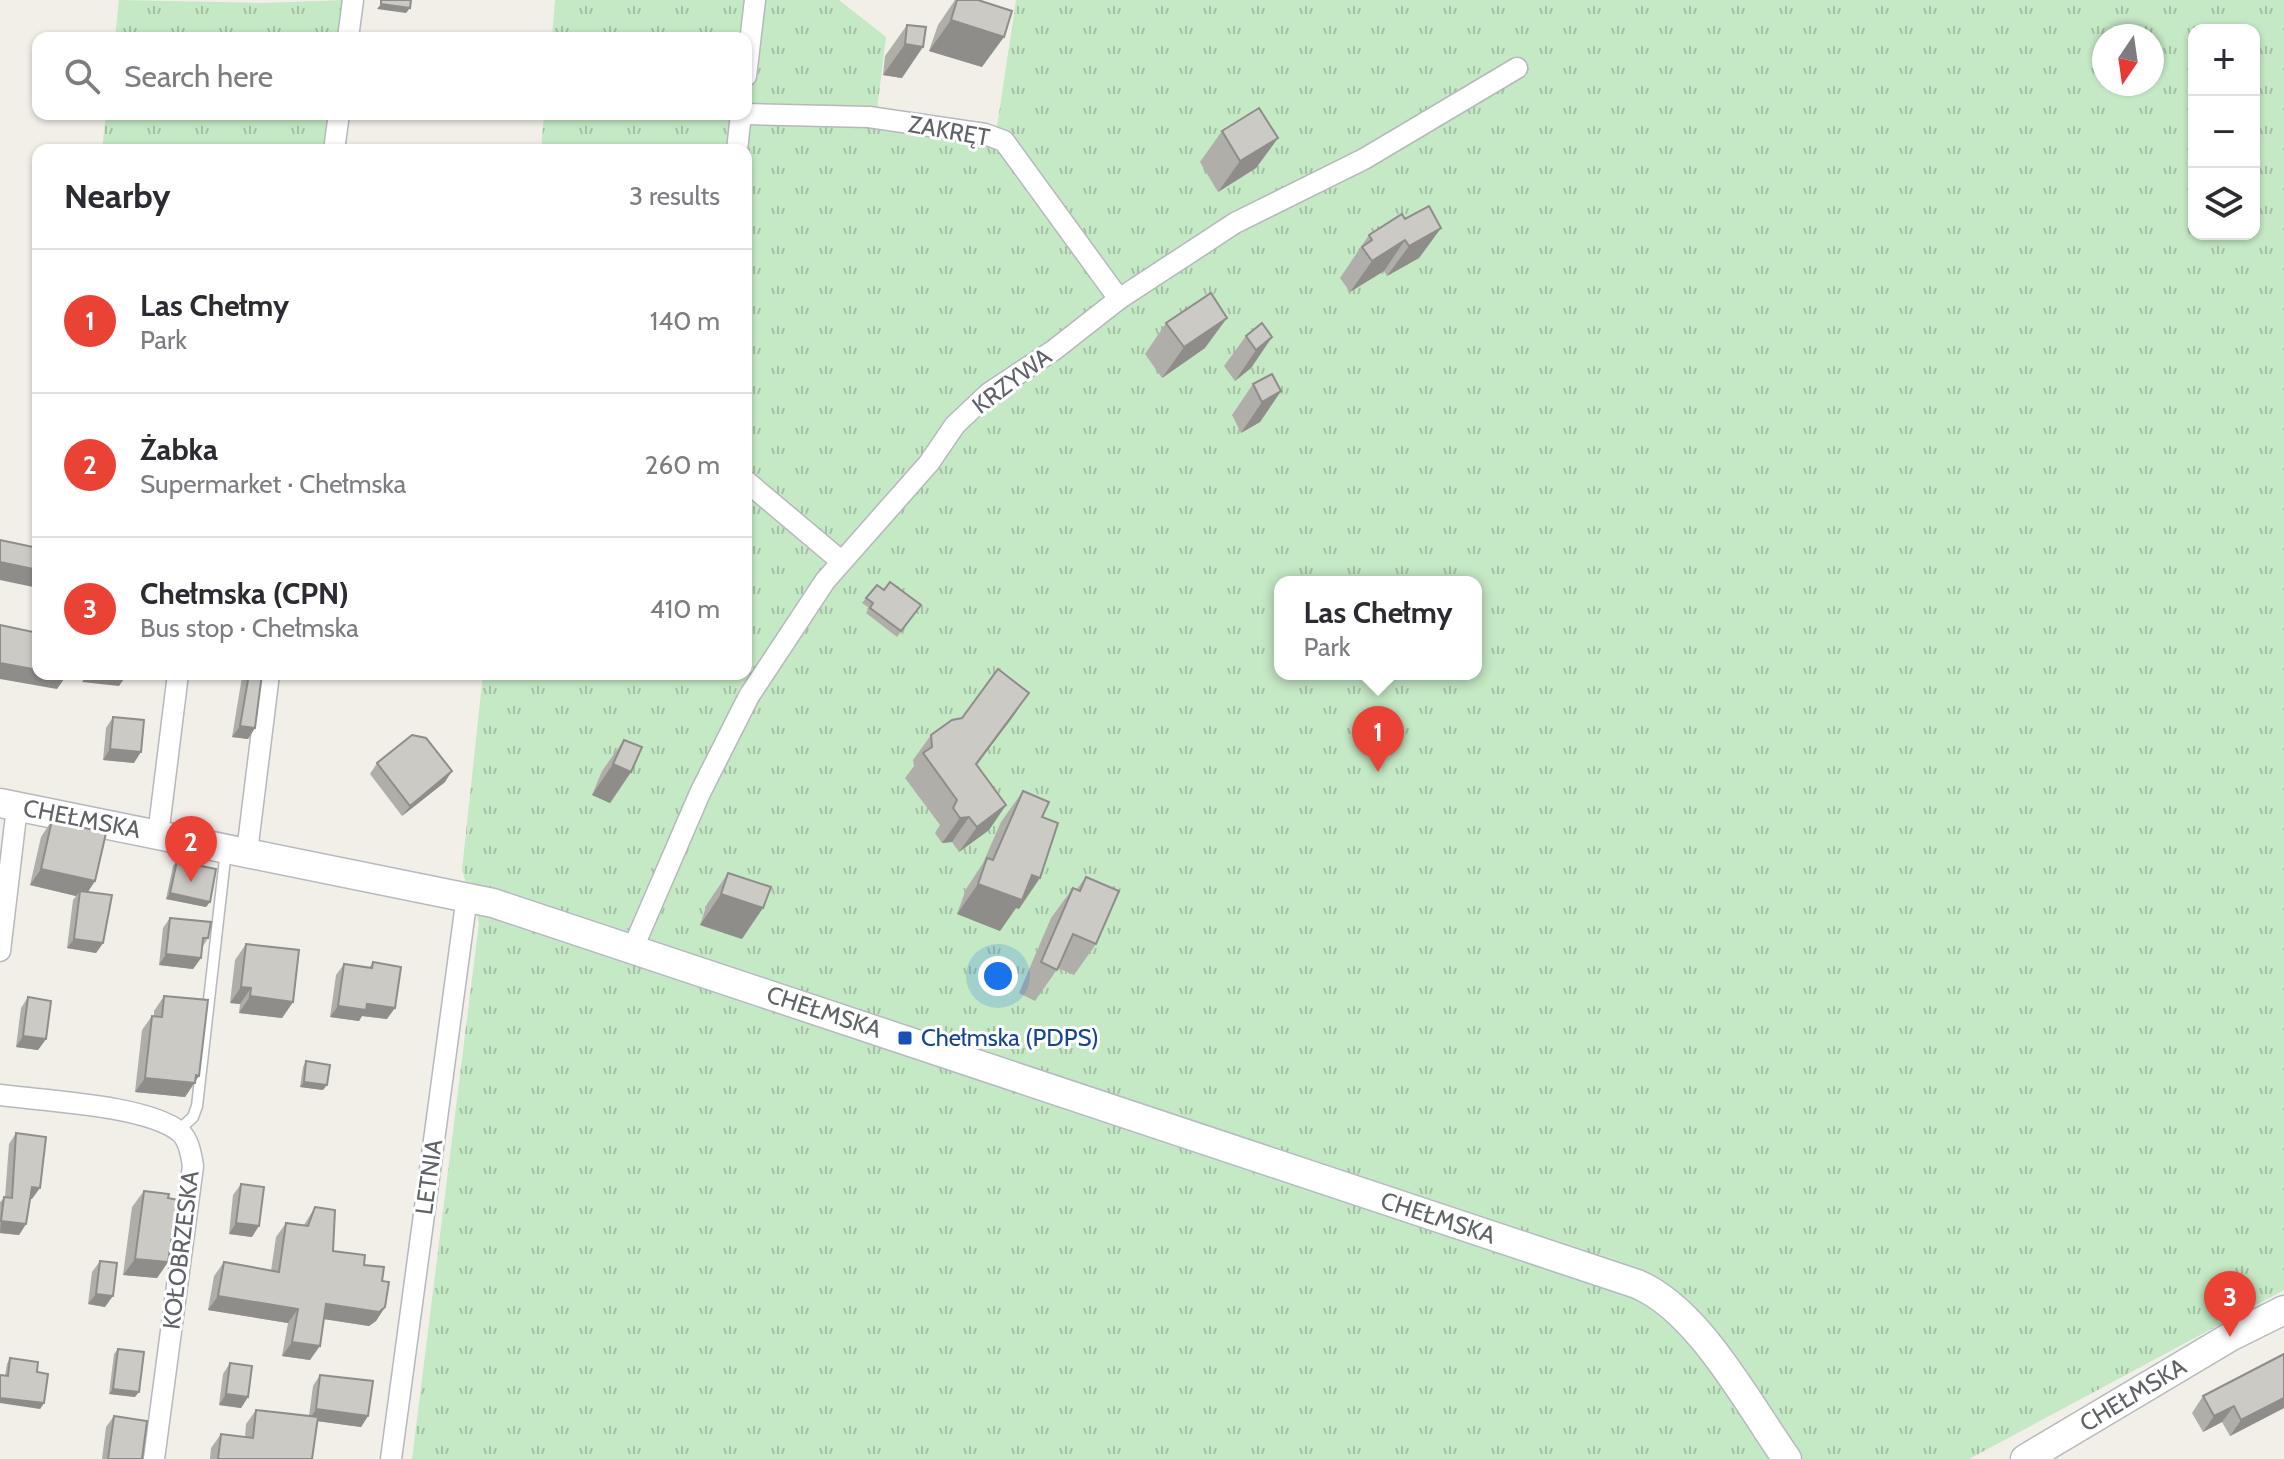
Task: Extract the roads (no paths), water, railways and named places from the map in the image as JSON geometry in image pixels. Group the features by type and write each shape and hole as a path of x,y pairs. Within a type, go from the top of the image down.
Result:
{"street":[{"path":"349,32 353,0"},
{"path":"751,32 755,0"},
{"name":"KRZYWA","path":"633,948 700,793 749,696 841,561 929,463 955,425 989,393 1054,350 1119,299 1235,223 1352,166 1517,68"},
{"name":"ZAKRĘT","path":"752,114 869,117 985,134 1004,141 1119,299"},
{"path":"335,144 338,120"},
{"path":"738,144 743,120"},
{"path":"752,486 841,561"},
{"path":"158,835 177,680"},
{"path":"237,850 268,680"},
{"path":"0,951 8,805"},
{"name":"CHEŁMSKA","path":"8,805 467,896 633,948 1645,1288 1670,1302 1685,1316 1787,1459"},
{"name":"LETNIA","path":"391,1459 467,896"},
{"path":"0,1095 147,1115 178,1131"},
{"name":"KOŁOBRZESKA","path":"154,1459 193,1166 191,1150 178,1131"},
{"name":"CHEŁMSKA","path":"2025,1459 2230,1337 2284,1310"}],"lane":[{"path":"178,1131 193,1117 197,1106 237,850"}],"place":[{"name":"Las Chełmy","path":"1378,772"},
{"name":"Żabka","path":"191,882"},
{"name":"Chełmska (PDPS)","path":"905,1038"},
{"name":"Chełmska (CPN)","path":"2230,1337"}]}
